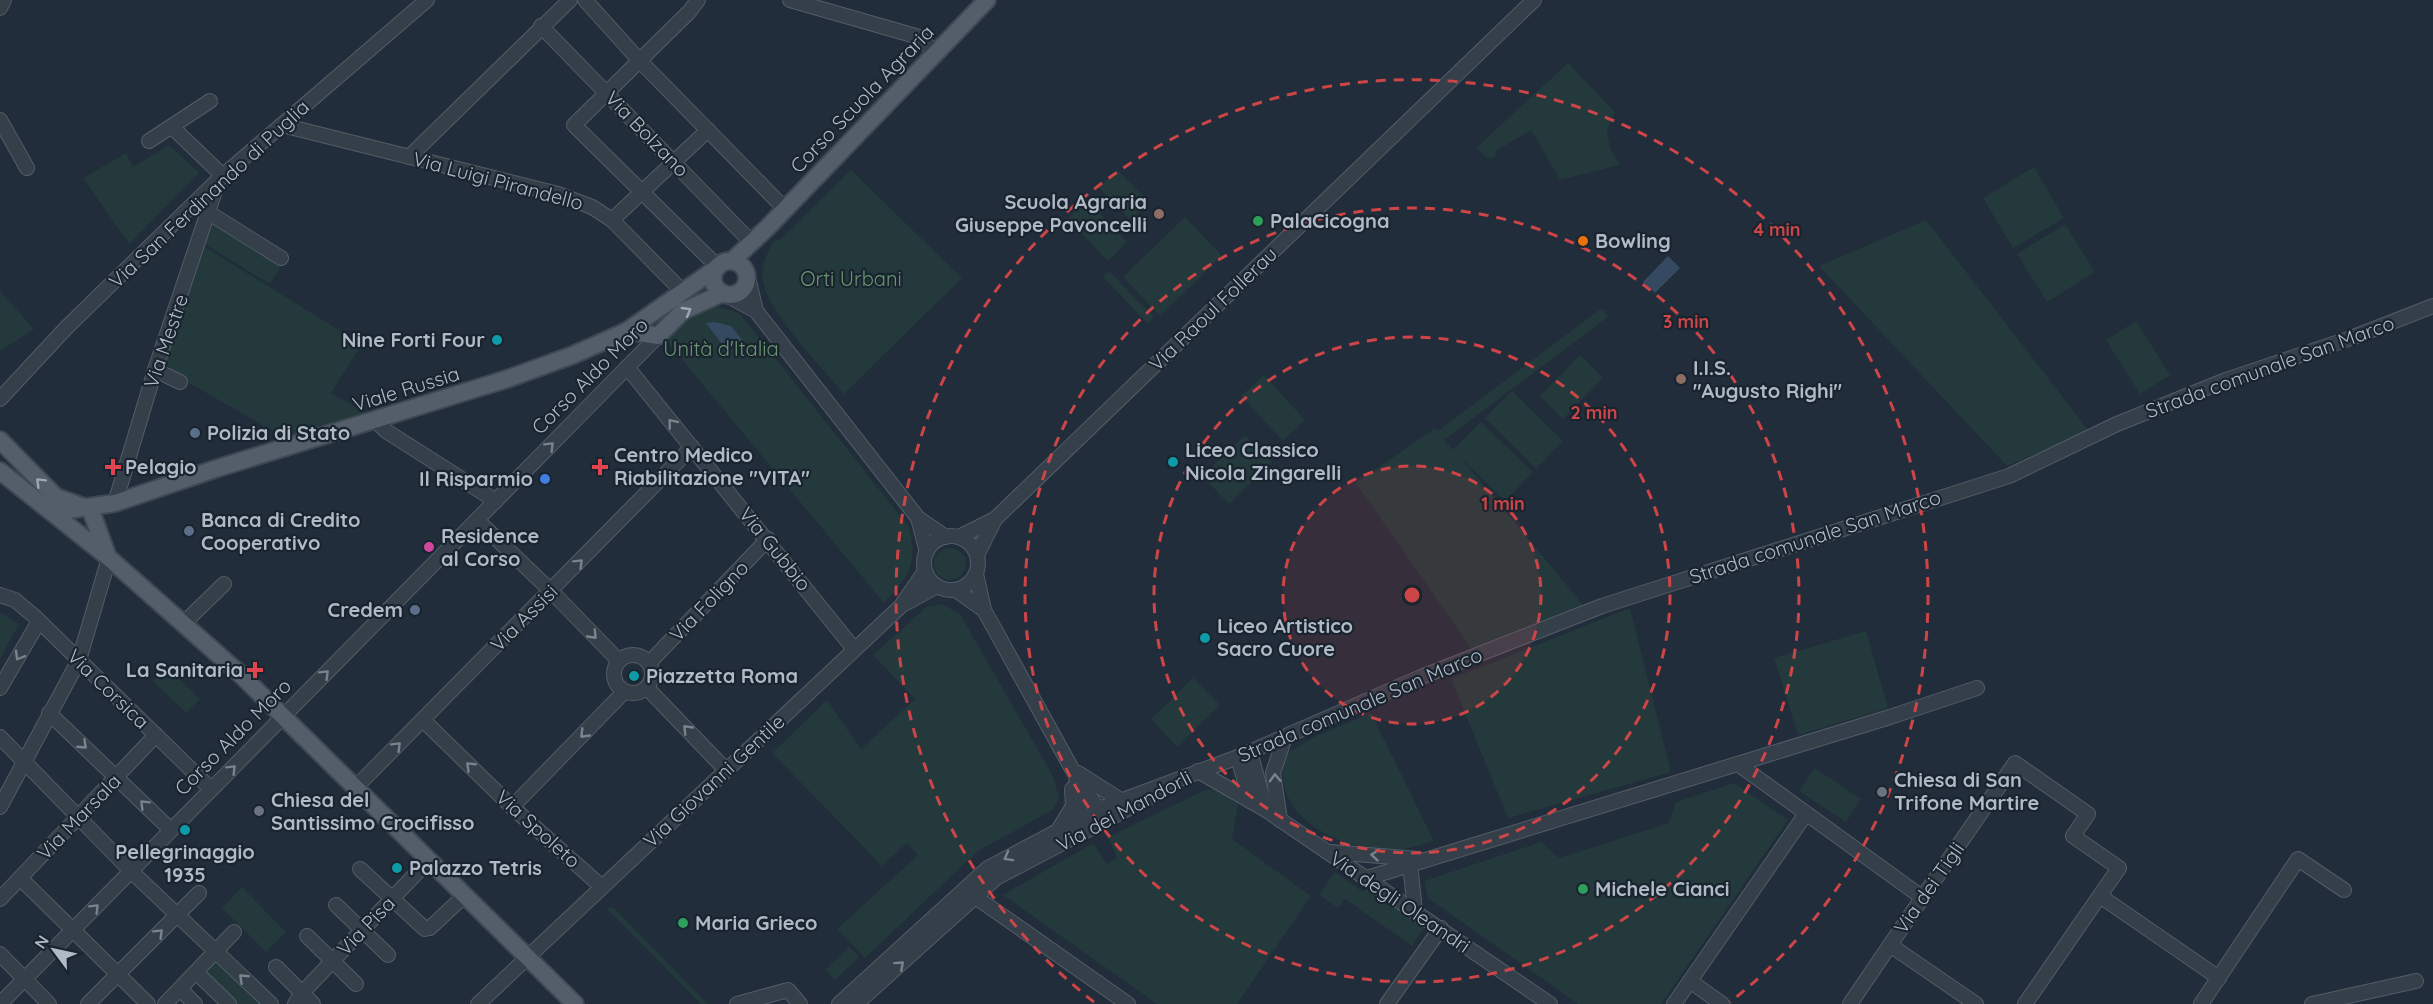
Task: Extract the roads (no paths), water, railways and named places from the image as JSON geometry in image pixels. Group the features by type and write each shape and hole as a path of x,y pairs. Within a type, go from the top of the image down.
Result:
{"main road":[{"name":"Corso Scuola Agraria","path":"720,263 752,243 987,0"},
{"name":"Corso Scuola Agraria","path":"747,273 768,227"},
{"path":"720,263 741,265 747,273 746,285 739,293 723,293 714,282 720,263"},
{"name":"Viale Russia","path":"54,512 115,503 218,468 573,356 627,331 684,292 720,263"},
{"name":"Corso Aldo Moro","path":"658,336 683,311 723,293"},
{"path":"627,331 658,336"},
{"path":"0,440 56,497 90,508 109,558"},
{"path":"0,471 54,512 184,622 284,716 575,1004"}],"street":[{"path":"0,8 4,0"},
{"name":"Via San Ferdinando di Puglia","path":"0,399 66,328 221,177 427,0"},
{"path":"409,156 570,0"},
{"path":"585,0 639,60 784,209"},
{"path":"698,0 689,12 574,125 641,193 720,263"},
{"path":"790,0 807,2 919,37 935,53"},
{"name":"Via Raoul Follerau","path":"977,555 995,519 1534,0"},
{"name":"Via Bolzano","path":"541,26 752,243"},
{"path":"149,141 210,101"},
{"path":"0,120 27,168"},
{"name":"Via Luigi Pirandello","path":"282,124 558,194 592,207 612,220 684,292"},
{"path":"172,127 221,177"},
{"path":"612,220 708,130"},
{"name":"Via Mestre","path":"115,503 155,370 221,177"},
{"path":"209,213 281,258"},
{"path":"747,273 756,311"},
{"path":"723,293 756,311 918,518 927,552 925,571 937,586 956,590 984,610"},
{"name":"Strada comunale San Marco","path":"1198,771 1244,755 1421,677 1602,606 2009,476 2117,424 2163,405 2433,306"},
{"name":"Corso Aldo Moro","path":"0,1004 658,336"},
{"name":"Via Gubbio","path":"627,367 768,539 854,649"},
{"path":"155,370 180,382"},
{"path":"375,420 386,431 496,501"},
{"name":"Via Assisi","path":"356,787 692,447"},
{"path":"918,518 970,544 977,555 976,574 984,610 1072,769 1106,823"},
{"name":"Via Raoul Follerau","path":"953,537 995,519"},
{"path":"477,520 619,661"},
{"path":"927,552 935,542 953,537"},
{"name":"Via Foligno","path":"649,663 768,539"},
{"path":"0,807 79,660 109,558"},
{"name":"Via Giovanni Gentile","path":"478,1004 901,606 925,571"},
{"path":"956,590 968,585 976,574"},
{"path":"184,622 224,584"},
{"name":"Via Giovanni Gentile","path":"901,606 937,586"},
{"name":"Via Corsica","path":"0,595 15,600 211,789"},
{"path":"0,688 38,623"},
{"path":"634,655 649,663 652,675 647,688 636,694 624,692 614,678 619,661 634,655"},
{"path":"647,688 726,770"},
{"path":"1371,881 1423,859 1738,764 1977,688"},
{"path":"512,807 624,692"},
{"path":"49,713 171,830"},
{"name":"Via Spoleto","path":"423,720 512,807 602,887"},
{"name":"Via Marsala","path":"0,899 156,735"},
{"path":"0,737 131,871 271,1004"},
{"path":"1280,820 1273,773 1285,737"},
{"path":"1244,755 1250,801"},
{"path":"1244,755 1266,810"},
{"name":"Via dei Tigli","path":"1850,1004 2015,763 2088,814 2073,836 2119,867 2025,1004"},
{"path":"1738,764 1805,815 1923,898"},
{"path":"1072,769 1122,801"},
{"path":"1072,769 1085,816 1092,830"},
{"path":"1059,829 1073,806 1072,769"},
{"name":"Via degli Oleandri","path":"1198,771 1266,810 1550,1004"},
{"name":"Via dei Mandorli","path":"856,1004 969,893 988,868 1099,809 1198,771"},
{"name":"Via dei Mandorli","path":"839,1004 969,893 1106,823 1198,771"},
{"path":"1674,1004 1805,815"},
{"path":"1327,851 1423,859"},
{"path":"1371,881 1411,873 1423,859"},
{"path":"2201,1004 2298,859 2344,890"},
{"name":"Via Pisa","path":"298,998 429,860"},
{"path":"360,868 392,899 428,928 465,896"},
{"path":"1411,873 1415,911"},
{"path":"20,878 148,1004"},
{"path":"88,1004 199,893"},
{"path":"969,893 1128,1004"},
{"path":"2100,896 2219,978"},
{"path":"336,905 388,955"},
{"path":"1387,1004 1441,928"},
{"path":"165,1004 234,932"},
{"path":"307,936 356,984"},
{"name":"Via dei Tigli","path":"1890,945 1976,1004"},
{"path":"0,954 49,1004"},
{"path":"276,967 298,998 313,1004"},
{"path":"195,972 229,1004"},
{"path":"1690,981 1722,1004"},
{"path":"2312,1004 2416,981"},
{"path":"180,989 195,1004"},
{"path":"737,1004 788,990 800,1004"}],"water":[{"path":"1668,256 1680,268 1655,293 1643,282"},
{"path":"715,322 731,326 743,341 722,344 706,323"}],"place":[{"name":"Scuola Agraria Giuseppe Pavoncelli","path":"1159,214"},
{"name":"PalaCicogna","path":"1258,221"},
{"name":"Bowling","path":"1583,241"},
{"name":"Nine Forti Four","path":"497,340"},
{"name":"I.I.S. \"Augusto Righi\"","path":"1681,379"},
{"name":"Polizia di Stato","path":"195,433"},
{"name":"Liceo Classico Nicola Zingarelli","path":"1173,462"},
{"name":"Pelagio","path":"113,467"},
{"name":"Centro Medico Riabilitazione \"VITA\"","path":"600,467"},
{"name":"Il Risparmio","path":"545,479"},
{"name":"Banca di Credito Cooperativo","path":"189,531"},
{"name":"Residence al Corso","path":"429,547"},
{"name":"Credem","path":"415,610"},
{"name":"Liceo Artistico Sacro Cuore","path":"1205,638"},
{"name":"La Sanitaria","path":"255,670"},
{"name":"Piazzetta Roma","path":"634,676"},
{"name":"Chiesa di San Trifone Martire","path":"1882,792"},
{"name":"Chiesa del Santissimo Crocifisso","path":"259,811"},
{"name":"Pellegrinaggio 1935","path":"185,830"},
{"name":"Palazzo Tetris","path":"397,868"},
{"name":"Michele Cianci","path":"1583,889"},
{"name":"Maria Grieco","path":"683,923"}],"park label":[{"name":"Orti Urbani","path":"851,279"},
{"name":"Unità d'Italia","path":"721,349"}]}
